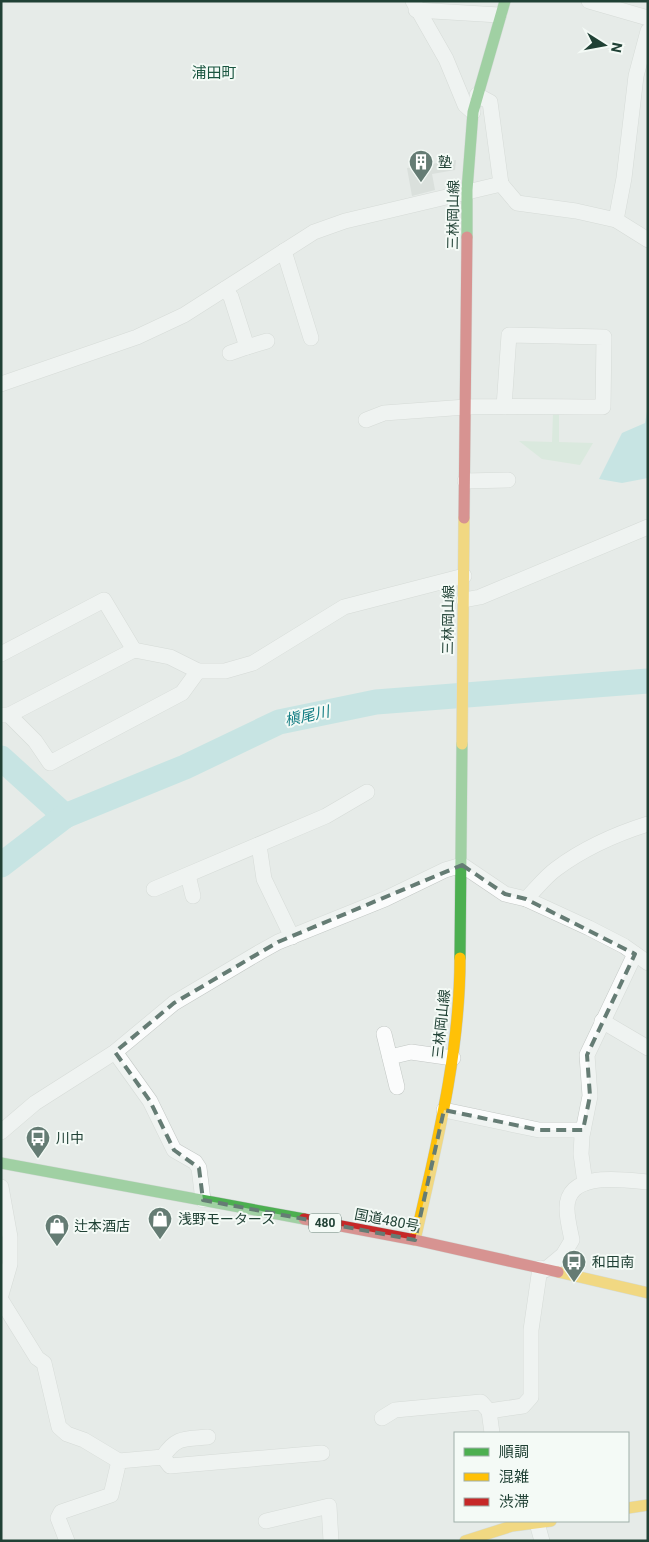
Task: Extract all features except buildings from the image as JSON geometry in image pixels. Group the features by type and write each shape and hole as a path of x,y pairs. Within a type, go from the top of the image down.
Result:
{"main road":[{"name":"三林岡山線","path":"415,1240 444,1110 460,1000 466,481 467,190 473,112 502,8"},
{"name":"国道480号","path":"1,1163 415,1240 648,1293"},
{"path":"629,1508 648,1504"},
{"path":"464,1541 511,1523 544,1522"}],"street":[{"path":"589,1 648,18"},
{"path":"415,6 502,8"},
{"path":"415,6 446,59 465,105 473,112"},
{"path":"616,220 624,178 636,76 648,31"},
{"path":"477,95 490,102 501,184 517,203 576,211 616,220 648,240"},
{"path":"1,384 137,337 184,315 314,232 344,221 467,190 501,184"},
{"path":"284,251 311,338"},
{"path":"225,289 231,297 247,348"},
{"path":"373,413 466,407 504,407 603,407 604,337 509,335 504,407"},
{"path":"230,353 267,341"},
{"path":"466,481 508,480"},
{"path":"464,600 480,597 648,527"},
{"path":"198,671 182,694 50,763 35,741 5,715 134,650 170,657 198,671 226,671 253,663 344,607 464,576"},
{"path":"1,654 104,600 134,650"},
{"path":"154,889 259,845 294,822 350,795 367,792"},
{"path":"526,899 555,870 582,853 606,840 648,824"},
{"path":"259,845 264,879 292,937"},
{"path":"1,1132 35,1103 86,1072 114,1052 174,1003 278,942 385,899 445,870 462,865 505,894 526,899 606,937 642,958 602,1021 587,1056 590,1096 583,1130 582,1154 585,1183"},
{"path":"188,875 193,896"},
{"path":"602,1021 648,1048"},
{"path":"384,1034 397,1087"},
{"path":"114,1052 150,1101 174,1150 195,1162 199,1168 203,1200"},
{"path":"390,1057 411,1052 453,1058"},
{"path":"444,1110 539,1130 583,1130"},
{"path":"489,1411 523,1406 530,1397 531,1330 543,1269 563,1255 572,1240 566,1208 570,1197 585,1183 599,1179 648,1182"},
{"path":"1,1187 10,1237 10,1264 1,1295"},
{"path":"1,1300 37,1358 44,1363 59,1427 67,1434 84,1440 119,1460 163,1457"},
{"path":"382,1418 395,1410 481,1402 489,1411 492,1432"},
{"path":"163,1457 171,1445 178,1440 208,1437"},
{"path":"163,1457 170,1466 322,1453"},
{"path":"67,1541 58,1518 61,1512 111,1495 119,1460"},
{"path":"266,1521 329,1506 330,1541"},
{"path":"542,1541 544,1522"}],"highlighted area":[{"path":"462,865 505,894 526,899 635,954 587,1055 590,1096 583,1130 539,1130 444,1110 415,1240 203,1200 199,1168 174,1150 150,1101 115,1052 174,1003 278,942"}],"green space":[{"path":"553,413 559,413 559,442 593,443 580,465 542,459 519,441 552,442"}],"water":[{"path":"648,406 648,478 622,483 599,479 622,433 645,423"}],"waterway":[{"name":"槇尾川","path":"1,865 65,816 185,767 279,722 376,702 648,681"},
{"path":"1,758 65,816"}],"traffic: fast":[{"path":"467,237 467,190 473,112 505,1"},
{"path":"460,958 462,744"},
{"path":"1,1163 304,1219"}],"traffic: slow":[{"path":"462,744 464,518"},
{"path":"415,1240 451,1065 456,1030 460,958"},
{"path":"558,1272 648,1293"},
{"path":"629,1508 648,1505"},
{"path":"465,1541 512,1526 543,1522"}],"traffic: jam":[{"path":"464,518 467,237"},
{"path":"304,1219 415,1240 558,1272"}],"place":[{"name":"塾","path":"421,183"},
{"name":"川中","path":"38,1159"},
{"name":"浅野モータース","path":"160,1240"},
{"name":"辻本酒店","path":"57,1247"},
{"name":"和田南","path":"574,1283"}],"district":[{"name":"浦田町","path":"214,73"}]}
